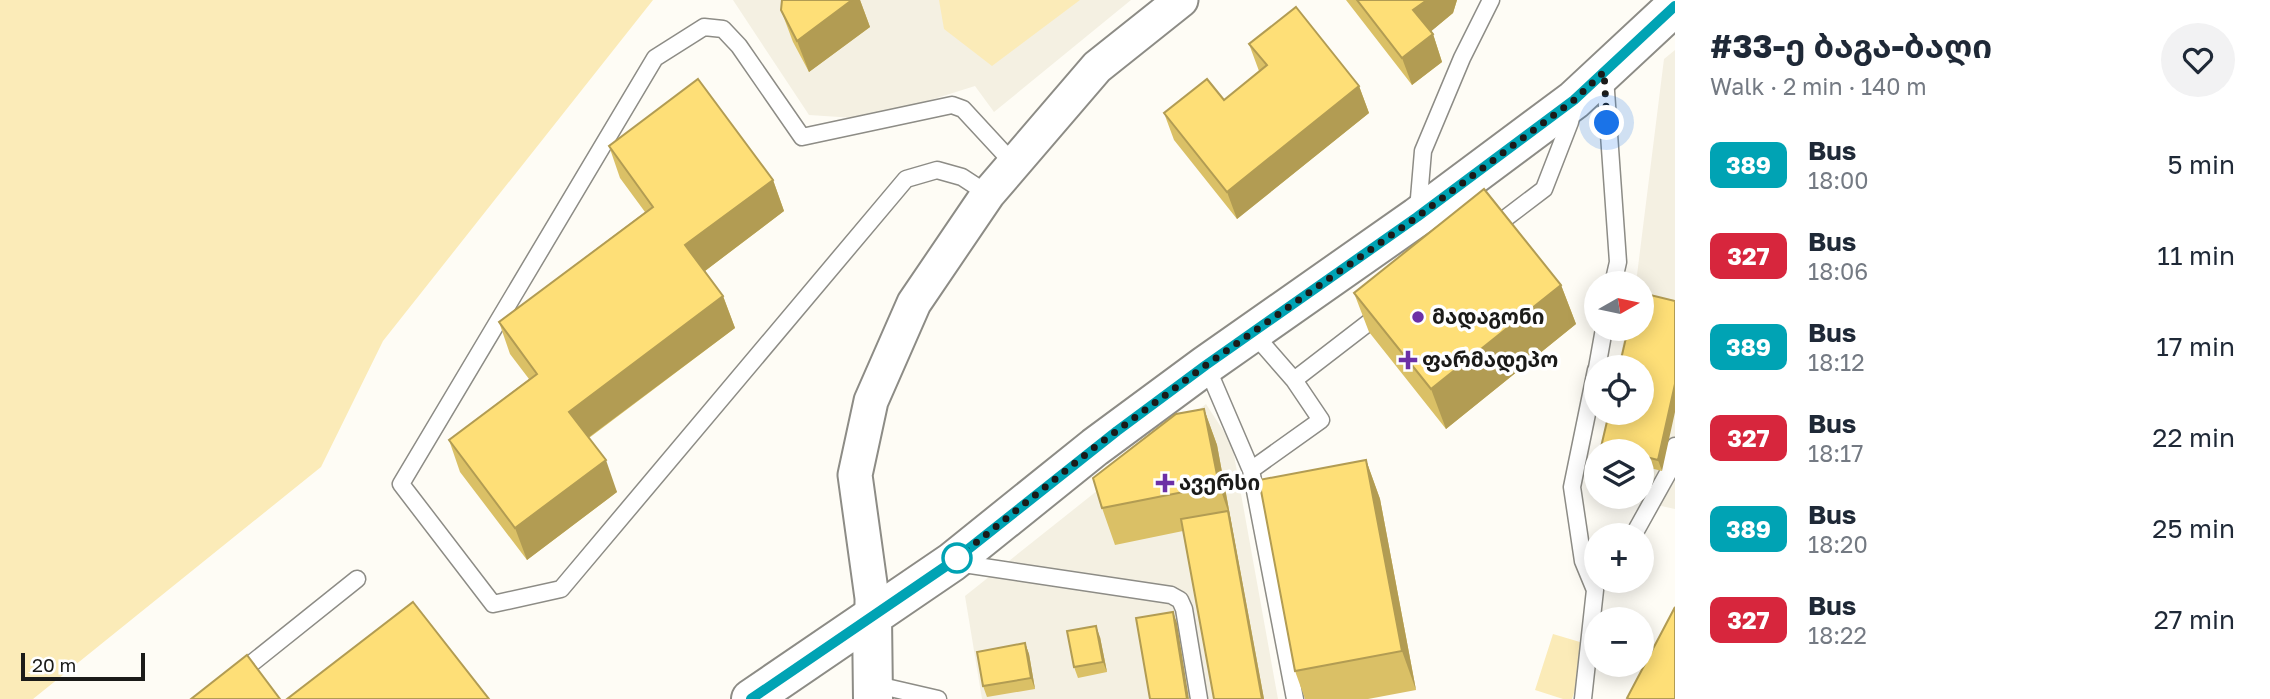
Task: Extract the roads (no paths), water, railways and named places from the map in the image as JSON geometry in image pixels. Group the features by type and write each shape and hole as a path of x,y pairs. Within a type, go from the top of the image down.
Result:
{"main road":[{"path":"751,699 952,562 1095,447 1206,365 1417,217 1574,100 1675,6"},
{"path":"872,617 873,691"}],"street":[{"path":"872,617 872,598 855,475 871,401 914,303 988,194 1097,67 1181,0"}],"lane":[{"path":"1417,217 1423,151 1462,58 1491,0"},
{"path":"988,194 961,177 937,170 906,179 561,589 493,604 401,484 655,58 704,27 723,29 739,46 803,137 952,105 963,109 1013,163"},
{"path":"1604,72 1618,262 1616,271"},
{"path":"1479,239 1544,189 1570,122 1574,100"},
{"path":"1294,380 1391,305"},
{"path":"1251,470 1321,420 1294,380 1253,333"},
{"path":"1206,365 1251,470 1296,699"},
{"path":"1584,562 1572,488 1585,425"},
{"path":"1640,523 1668,473 1675,446"},
{"path":"952,562 1171,595 1180,600 1184,609 1199,699"},
{"path":"207,699 357,579"},
{"path":"1583,699 1598,593"},
{"path":"873,691 938,699"}],"place":[{"name":"მადაგონი","path":"1418,317"},
{"name":"ფარმადეპო","path":"1408,360"},
{"name":"ავერსი","path":"1165,483"}]}
